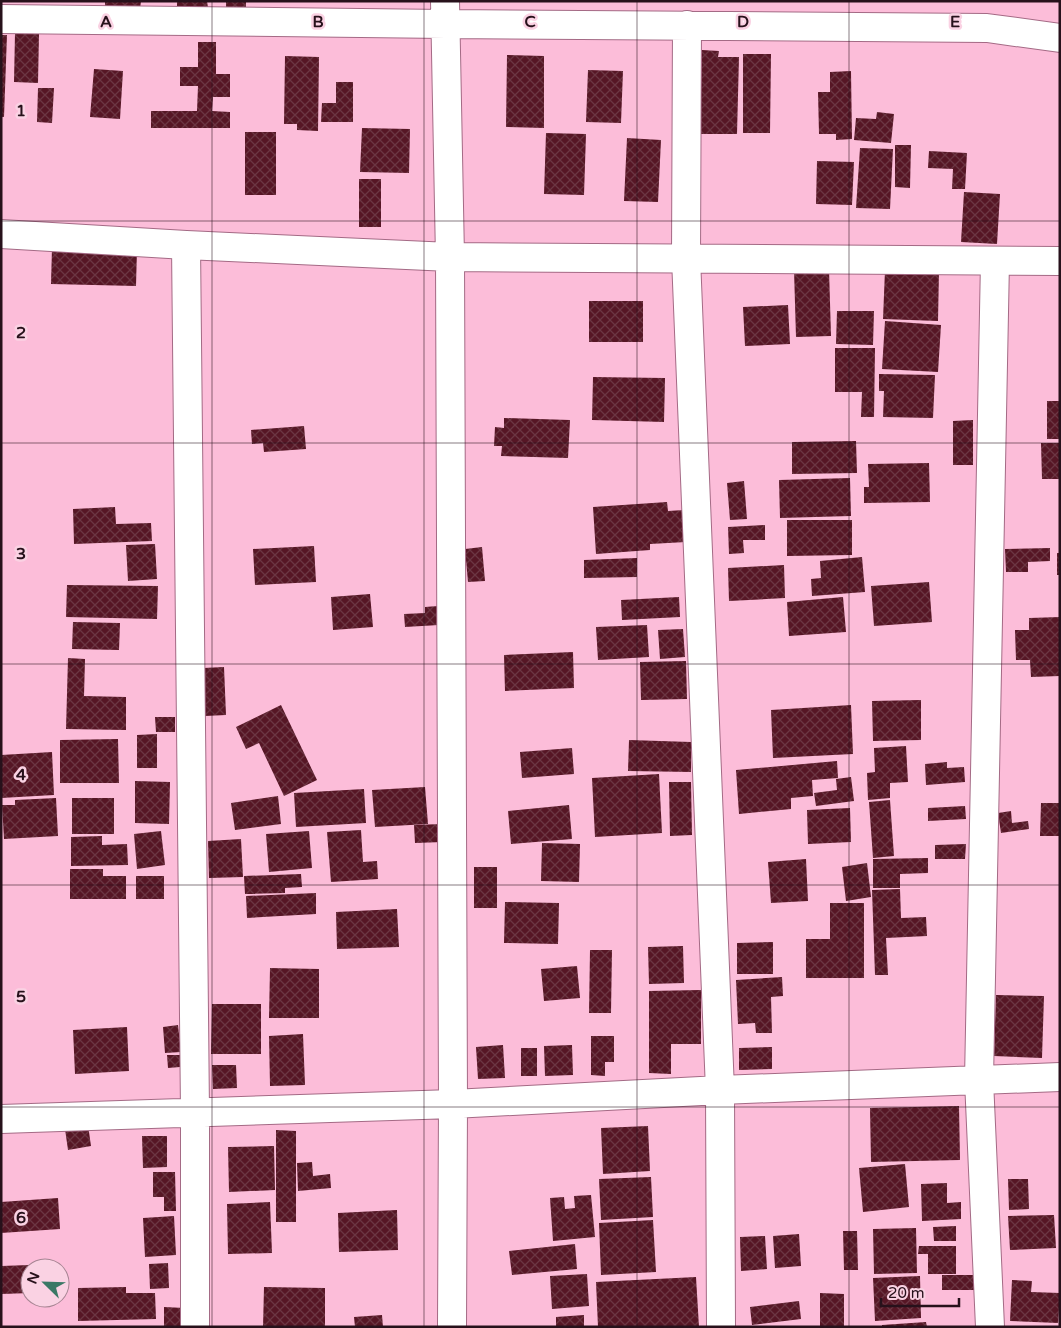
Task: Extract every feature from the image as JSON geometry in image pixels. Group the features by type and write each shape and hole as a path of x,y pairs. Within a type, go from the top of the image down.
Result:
{"street":[{"path":"446,13 450,258 452,1327"},
{"path":"1,19 446,13 687,25 988,28 1060,38"},
{"path":"687,25 686,258 720,1090 722,1327"},
{"path":"1,234 450,258 1060,261"},
{"path":"186,245 195,1112 195,1327"},
{"path":"990,1327 979,1080 994,261"},
{"path":"1,1119 453,1104 720,1090 1060,1076"}],"building":[{"path":"105,1 141,1 140,9 105,8"},
{"path":"177,1 207,1 208,8 177,9"},
{"path":"226,1 246,1 246,10 226,10"},
{"path":"15,33 39,34 38,83 14,82"},
{"path":"1,35 7,35 4,117 1,117"},
{"path":"198,42 216,42 216,74 230,74 230,97 213,97 212,111 230,112 230,128 151,128 151,111 197,111 198,86 180,86 180,67 198,67"},
{"path":"702,50 719,51 718,57 739,57 737,134 700,134"},
{"path":"743,54 771,54 770,133 743,133"},
{"path":"507,55 544,56 544,128 506,127"},
{"path":"285,56 319,57 318,131 297,130 297,124 284,124"},
{"path":"94,69 123,71 120,119 90,117"},
{"path":"588,70 623,71 621,123 586,122"},
{"path":"851,71 852,139 836,140 836,134 819,134 818,92 830,92 830,72"},
{"path":"336,82 353,82 353,122 321,122 322,103 336,103"},
{"path":"38,88 54,88 52,123 37,122"},
{"path":"877,112 894,114 891,143 854,140 856,118 876,119"},
{"path":"362,128 410,129 409,173 360,172"},
{"path":"245,132 276,132 276,195 245,195"},
{"path":"546,133 586,134 584,195 544,194"},
{"path":"627,138 661,140 658,202 624,201"},
{"path":"895,145 911,145 910,188 895,187"},
{"path":"860,148 893,149 890,209 856,208"},
{"path":"929,151 967,153 965,189 952,189 953,169 928,168"},
{"path":"817,161 854,162 852,205 816,204"},
{"path":"359,179 381,179 381,227 359,227"},
{"path":"964,192 1000,194 997,244 961,242"},
{"path":"52,248 137,250 136,286 51,284"},
{"path":"829,269 831,336 796,337 794,270"},
{"path":"885,270 939,271 938,321 883,319"},
{"path":"589,301 643,301 643,342 589,342"},
{"path":"788,305 790,344 745,346 743,307"},
{"path":"837,311 874,311 873,345 836,344"},
{"path":"885,321 941,325 938,372 882,369"},
{"path":"835,348 875,348 874,417 861,417 862,392 835,392"},
{"path":"879,374 935,375 933,418 883,417 884,391 879,391"},
{"path":"593,377 665,378 664,422 592,420"},
{"path":"1047,401 1060,401 1060,439 1047,439"},
{"path":"504,418 570,420 568,458 501,456 502,446 494,446 495,427 504,428"},
{"path":"973,420 973,465 953,465 953,421"},
{"path":"304,426 306,449 264,452 263,443 252,444 251,430"},
{"path":"856,441 857,473 792,474 792,442"},
{"path":"1041,443 1060,443 1060,479 1042,479"},
{"path":"929,463 930,502 864,503 864,487 869,487 868,464"},
{"path":"850,478 851,516 780,518 779,480"},
{"path":"744,481 747,519 730,520 727,483"},
{"path":"667,502 668,511 684,510 686,542 650,544 650,550 596,554 593,507"},
{"path":"115,507 116,524 151,523 152,541 74,544 73,509"},
{"path":"787,520 852,520 852,555 787,556"},
{"path":"765,525 765,540 743,540 744,553 729,554 728,527"},
{"path":"155,544 157,579 128,581 126,545"},
{"path":"314,546 316,582 255,585 253,549"},
{"path":"482,547 485,581 468,582 465,549"},
{"path":"1050,548 1050,561 1028,562 1028,572 1006,572 1005,549"},
{"path":"1057,553 1060,553 1060,575 1057,575"},
{"path":"862,557 865,592 812,596 811,579 821,578 820,561"},
{"path":"637,558 637,577 584,578 584,560"},
{"path":"784,565 785,598 729,601 728,568"},
{"path":"929,582 932,622 874,626 871,586"},
{"path":"67,585 158,586 157,619 66,617"},
{"path":"370,594 373,627 333,630 331,597"},
{"path":"679,597 680,617 622,620 621,600"},
{"path":"843,597 846,632 789,636 787,602"},
{"path":"438,606 439,625 405,627 404,614 425,613 425,607"},
{"path":"1060,617 1060,676 1031,677 1030,660 1016,660 1015,630 1029,630 1029,618"},
{"path":"73,622 120,623 119,650 72,649"},
{"path":"647,625 649,657 598,660 596,627"},
{"path":"683,629 685,657 660,659 658,630"},
{"path":"573,652 574,688 505,691 504,655"},
{"path":"68,658 85,659 84,696 126,697 126,730 66,729"},
{"path":"686,661 687,699 641,700 640,662"},
{"path":"224,667 226,715 205,716 203,668"},
{"path":"921,700 921,740 873,741 872,701"},
{"path":"281,705 317,780 284,796 259,743 246,749 236,727"},
{"path":"851,705 853,754 773,758 771,710"},
{"path":"155,717 175,717 175,732 156,732"},
{"path":"157,734 157,768 137,768 137,735"},
{"path":"118,739 119,783 60,783 60,740"},
{"path":"629,740 691,742 691,772 628,771"},
{"path":"906,746 908,782 890,783 890,798 868,800 867,773 875,772 874,748"},
{"path":"572,748 574,774 522,778 520,752"},
{"path":"52,752 54,795 1,798 1,755"},
{"path":"837,761 838,778 812,780 813,796 791,798 791,809 739,814 736,770"},
{"path":"947,762 947,768 964,767 965,782 926,785 925,764"},
{"path":"659,774 662,833 595,837 592,778"},
{"path":"851,777 854,801 816,806 814,793 837,790 836,779"},
{"path":"135,781 170,782 169,824 135,823"},
{"path":"669,782 691,782 692,835 670,836"},
{"path":"425,787 428,824 375,827 372,790"},
{"path":"364,789 366,823 296,827 294,793"},
{"path":"278,796 281,824 235,830 231,803"},
{"path":"56,798 58,836 4,839 2,805 15,805 15,800"},
{"path":"72,798 114,798 114,834 72,834"},
{"path":"890,800 894,856 873,858 869,802"},
{"path":"1041,803 1060,803 1060,836 1040,836"},
{"path":"569,805 572,839 511,844 508,811"},
{"path":"965,806 966,819 928,821 928,808"},
{"path":"850,808 851,842 808,844 807,810"},
{"path":"1011,811 1012,823 1028,821 1029,829 1001,833 998,813"},
{"path":"442,824 443,842 415,843 414,825"},
{"path":"361,830 363,862 377,861 378,879 331,882 327,832"},
{"path":"161,831 165,865 137,869 134,834"},
{"path":"309,831 312,868 269,872 266,834"},
{"path":"102,836 102,845 127,844 128,865 71,866 71,837"},
{"path":"241,839 243,877 209,878 208,841"},
{"path":"542,843 580,844 579,882 541,881"},
{"path":"966,844 965,859 935,859 935,845"},
{"path":"928,858 928,873 900,874 900,888 873,888 873,859"},
{"path":"806,859 808,901 771,903 768,862"},
{"path":"867,863 871,897 846,901 842,867"},
{"path":"474,867 497,867 497,908 474,908"},
{"path":"70,869 103,869 103,876 126,876 126,899 70,899"},
{"path":"301,874 302,887 285,888 285,893 245,894 244,876"},
{"path":"136,876 164,876 164,899 136,899"},
{"path":"900,889 901,918 926,917 927,936 886,938 888,975 875,975 872,890"},
{"path":"316,893 316,914 247,918 246,896"},
{"path":"505,902 559,903 558,944 504,943"},
{"path":"830,903 864,903 864,978 806,978 806,939 830,939"},
{"path":"397,909 399,947 337,949 336,912"},
{"path":"773,942 773,974 737,974 737,943"},
{"path":"683,946 684,983 649,984 648,947"},
{"path":"590,950 612,950 611,1013 589,1013"},
{"path":"577,966 580,998 544,1001 541,969"},
{"path":"270,968 319,969 319,1018 269,1018"},
{"path":"782,977 783,996 771,997 772,1033 756,1033 755,1023 738,1024 736,980"},
{"path":"701,990 701,1044 671,1044 671,1074 649,1073 649,991"},
{"path":"996,995 1044,996 1042,1058 994,1056"},
{"path":"212,1004 261,1004 261,1054 211,1054"},
{"path":"178,1025 181,1052 165,1053 163,1027"},
{"path":"127,1027 129,1071 75,1074 73,1030"},
{"path":"303,1034 305,1085 270,1086 269,1036"},
{"path":"591,1036 614,1036 614,1062 605,1062 605,1076 591,1075"},
{"path":"503,1045 505,1078 478,1079 476,1047"},
{"path":"572,1045 573,1075 545,1076 544,1046"},
{"path":"772,1047 772,1069 739,1070 739,1048"},
{"path":"521,1048 537,1048 537,1076 521,1076"},
{"path":"167,1055 180,1055 180,1067 168,1068"},
{"path":"212,1065 236,1065 237,1088 213,1089"},
{"path":"959,1106 960,1160 871,1162 870,1108"},
{"path":"88,1125 91,1146 68,1150 65,1129"},
{"path":"648,1126 650,1171 603,1174 601,1128"},
{"path":"276,1130 296,1131 296,1222 276,1222"},
{"path":"142,1136 167,1136 167,1167 143,1168"},
{"path":"274,1146 275,1190 229,1192 228,1147"},
{"path":"312,1162 313,1176 330,1174 331,1188 298,1191 297,1163"},
{"path":"905,1164 909,1207 863,1212 859,1168"},
{"path":"153,1172 175,1172 176,1211 164,1211 164,1197 153,1197"},
{"path":"651,1177 653,1217 601,1220 599,1179"},
{"path":"1008,1179 1028,1179 1029,1209 1009,1210"},
{"path":"947,1183 947,1203 961,1202 961,1219 922,1221 921,1184"},
{"path":"591,1195 595,1237 553,1241 550,1198 564,1197 565,1209 575,1208 574,1196"},
{"path":"58,1198 60,1229 1,1233 1,1202"},
{"path":"270,1202 272,1253 228,1254 227,1204"},
{"path":"397,1210 398,1250 339,1252 338,1213"},
{"path":"1054,1215 1056,1248 1010,1250 1008,1216"},
{"path":"174,1216 176,1255 145,1257 143,1218"},
{"path":"653,1220 656,1272 601,1275 599,1223"},
{"path":"956,1226 956,1241 934,1241 933,1227"},
{"path":"916,1228 917,1273 874,1274 873,1229"},
{"path":"843,1231 857,1231 858,1270 844,1270"},
{"path":"799,1234 801,1266 775,1268 773,1236"},
{"path":"765,1236 767,1269 741,1271 740,1237"},
{"path":"575,1244 577,1269 512,1275 509,1251"},
{"path":"919,1246 956,1246 956,1274 928,1274 928,1254 918,1254"},
{"path":"168,1263 169,1288 150,1289 149,1264"},
{"path":"20,1265 20,1293 2,1294 1,1266"},
{"path":"587,1274 589,1306 552,1309 550,1276"},
{"path":"942,1275 974,1275 974,1290 942,1290"},
{"path":"920,1276 921,1318 875,1321 873,1278"},
{"path":"696,1277 699,1327 598,1327 596,1282"},
{"path":"1012,1280 1032,1281 1031,1292 1060,1293 1058,1323 1010,1321"},
{"path":"126,1287 126,1293 155,1293 156,1319 78,1321 78,1288"},
{"path":"264,1287 325,1288 325,1327 263,1327"},
{"path":"820,1293 844,1294 844,1326 820,1326"},
{"path":"799,1301 801,1319 752,1325 750,1307"},
{"path":"164,1307 185,1308 184,1327 164,1327"},
{"path":"382,1315 383,1327 355,1327 354,1317"},
{"path":"584,1315 584,1327 556,1327 556,1317"},
{"path":"926,1322 927,1327 882,1327 882,1325"}]}
